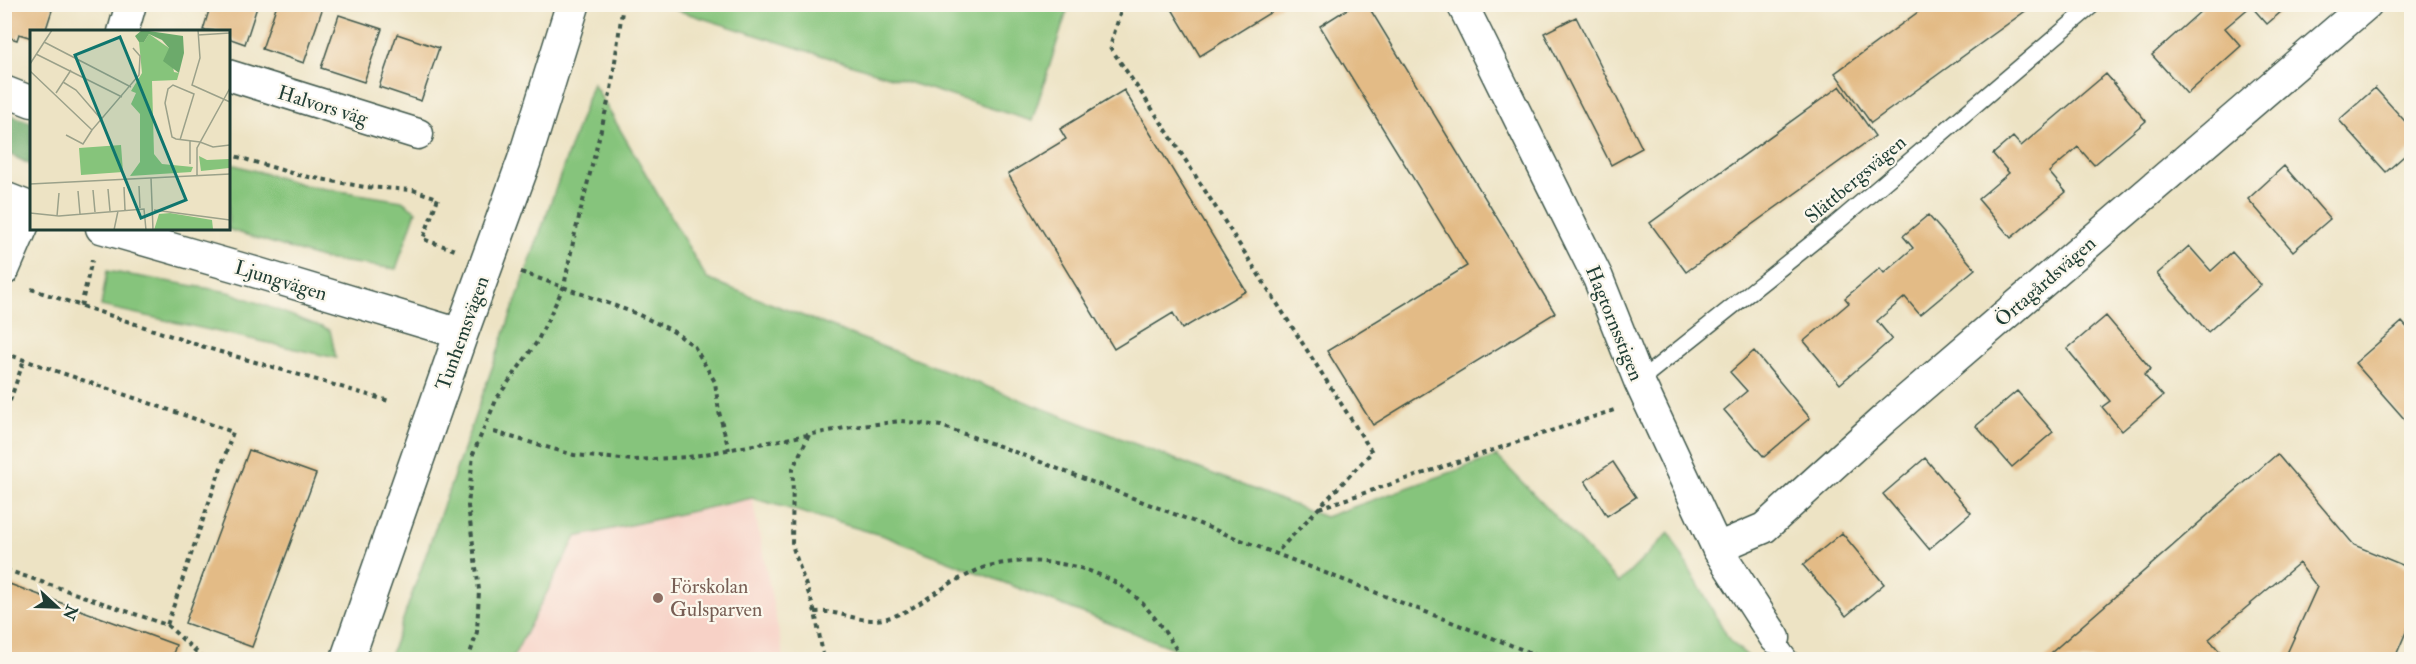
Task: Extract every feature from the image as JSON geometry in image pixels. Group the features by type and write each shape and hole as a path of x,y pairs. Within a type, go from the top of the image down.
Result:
{"street":[{"path":"124,30 131,4"},
{"name":"Tunhemsvägen","path":"347,660 524,161 573,4"},
{"name":"Hagtornsstigen","path":"1462,4 1598,278 1643,390 1718,548 1783,649"},
{"name":"Örtagårdsvägen","path":"1718,548 1764,528 1883,420 2367,4"},
{"name":"Halvors väg","path":"230,76 418,135"},
{"path":"4,91 30,101"},
{"path":"4,197 30,208"},
{"path":"15,279 30,212"},
{"name":"Ljungvägen","path":"97,239 258,273 461,334"}],"lane":[{"name":"Slättbergsvägen","path":"1643,390 2094,4"}],"path":[{"path":"468,660 477,632 479,590 468,506 473,454 497,398 537,342 564,286 611,90 623,4"},
{"path":"1123,4 1110,47 1163,125 1372,452 1276,553"},
{"path":"230,155 298,175 365,187 413,190 438,198 423,239 564,286 671,330 694,346 715,382 719,412 729,450"},
{"path":"81,306 97,239"},
{"path":"15,279 81,306 207,348 389,401"},
{"path":"4,353 233,432 167,625"},
{"path":"4,418 24,360"},
{"path":"1319,508 1643,390"},
{"path":"494,432 574,455 633,460 689,457 809,434 901,421 941,426 1002,447 1549,660"},
{"path":"809,434 793,468 792,544 815,612 824,660"},
{"path":"815,612 826,611 858,620 882,619 902,613 951,583 988,566 1024,562 1067,565 1118,583 1143,603 1183,660"},
{"path":"4,569 167,625 201,657 201,660"}],"shaded area":[{"name":"Förskolan Gulsparven","path":"752,498 784,659 512,660 576,537"}],"green space":[{"path":"678,4 1069,5 1032,121 676,10"},
{"path":"593,83 707,279 1325,517 1497,456 1619,583 1669,533 1730,641 1751,659 1201,659 884,536 752,498 576,537 512,659 389,659"},
{"path":"5,113 30,122 30,164 5,152"},
{"path":"230,164 308,186 402,201 416,211 396,269 324,259 230,230"},
{"path":"107,271 229,292 330,330 336,358 101,306"}],"building":[{"path":"4,4 54,4 46,30 30,30 30,37 19,34 17,40 4,36"},
{"path":"211,4 258,4 245,44 230,39 230,30 203,30"},
{"path":"277,4 306,4 322,10 304,63 262,49"},
{"path":"1169,4 1284,4 1200,56"},
{"path":"1355,4 1367,4 1555,313 1373,425 1327,351 1467,266 1320,26"},
{"path":"1929,4 2035,4 1871,123 1835,73"},
{"path":"2197,4 2290,4 2267,24 2251,6 2225,28 2241,46 2187,94 2152,55 2202,10"},
{"path":"339,15 382,29 364,82 321,68"},
{"path":"1576,17 1642,148 1611,165 1544,33"},
{"path":"397,34 439,48 421,101 379,87"},
{"path":"2106,74 2146,121 2094,165 2078,147 2049,172 2066,192 2011,238 1978,199 2009,173 1993,154 2013,137 2021,146"},
{"path":"1840,86 1875,136 1686,272 1650,223"},
{"path":"2375,88 2412,129 2412,149 2386,172 2339,120"},
{"path":"1124,90 1246,291 1182,329 1173,313 1114,349 1008,174 1066,139 1060,129"},
{"path":"2284,166 2330,219 2293,251 2248,199"},
{"path":"1928,215 1975,269 1920,315 1905,297 1877,321 1892,339 1840,384 1804,341 1849,303 1845,298 1880,268 1884,273 1913,248 1903,236"},
{"path":"2189,246 2211,271 2232,252 2261,285 2208,332 2157,274"},
{"path":"2106,316 2151,369 2144,375 2163,396 2122,431 2102,407 2110,401 2067,349"},
{"path":"2402,322 2412,333 2412,418 2407,422 2355,363"},
{"path":"1754,351 1810,418 1764,457 1724,410 1747,391 1730,372"},
{"path":"2017,391 2053,432 2012,467 1976,426"},
{"path":"249,450 316,474 252,647 185,623"},
{"path":"2277,454 2354,545 2412,569 2412,618 2394,660 2284,660 2317,587 2299,563 2209,639 2227,660 2043,660"},
{"path":"1925,458 1971,513 1929,549 1883,494"},
{"path":"1613,462 1636,497 1607,516 1585,481"},
{"path":"1842,533 1884,584 1846,616 1803,565"},
{"path":"4,582 176,645 171,660 4,659"}],"place":[{"name":"Förskolan Gulsparven","path":"658,598"}]}
